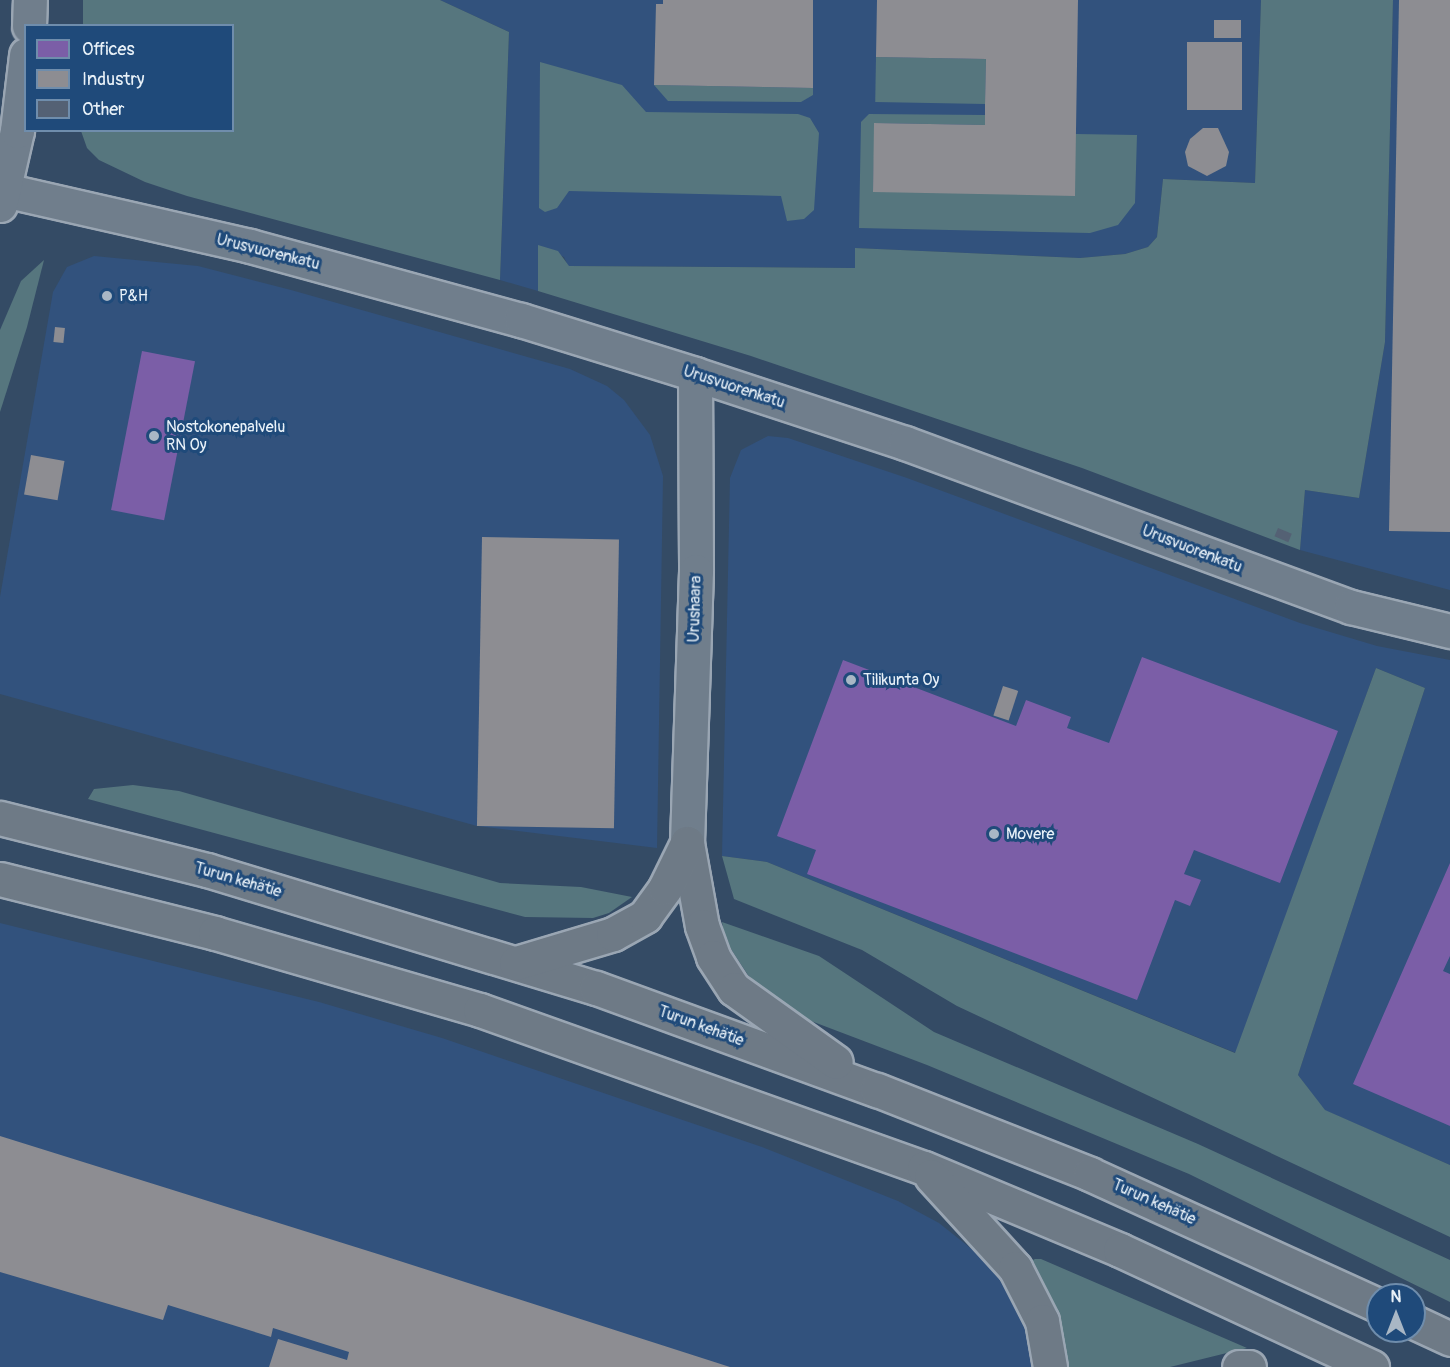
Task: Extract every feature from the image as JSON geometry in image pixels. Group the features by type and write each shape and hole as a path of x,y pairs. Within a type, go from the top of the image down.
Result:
{"highway":[{"name":"Turun kehätie","path":"0,818 207,870 516,963 877,1089 1090,1174 1366,1300"},
{"path":"516,963 613,934 645,916 665,888 687,843"},
{"path":"687,843 702,926 713,957 734,989 760,1011 877,1089"},
{"path":"0,879 215,933 480,1010 924,1168 1120,1250 1372,1367"},
{"path":"924,1168 1015,1268 1042,1321 1050,1367"},
{"path":"1426,1328 1450,1339"},
{"path":"1239,1367 1249,1367"}],"street":[{"path":"29,24 30,0"},
{"path":"2,197 17,131 24,72"},
{"name":"Urusvuorenkatu","path":"2,197 261,249 521,320 905,443 1351,608 1450,631"},
{"name":"Urushaara","path":"687,843 696,571 694,374"}],"shaded area":[{"path":"440,0 1261,0 1255,183 1163,179 1157,237 1148,247 1125,254 1080,258 855,248 855,268 568,266 564,257 539,246 538,291 500,280 509,32"},
{"path":"1393,0 1450,0 1450,590 1300,550 1305,490 1359,498 1385,342"},
{"path":"94,256 198,266 291,290 570,369 607,386 624,400 650,435 663,476 657,848 477,826 0,694 0,597 53,292 67,267"},
{"path":"768,436 788,438 907,478 1300,623 1377,646 1450,660 1450,1165 1324,1110 1298,1075 1425,688 1376,668 1236,1053 767,862 722,856 730,478 741,450"},
{"path":"0,923 319,1002 442,1038 762,1147 898,1201 939,1223 993,1266 1011,1289 1027,1321 1039,1367 0,1367"}],"green space":[{"path":"83,0 440,0 509,32 500,280 187,196 145,182 99,160 87,148 81,132 234,132 234,24 83,24"},
{"path":"1261,0 1393,0 1385,342 1359,498 1305,490 1300,550 1082,468 751,356 538,291 538,245 558,251 569,266 855,268 855,248 1080,258 1125,254 1148,247 1157,237 1163,179 1255,183"},
{"path":"876,57 986,59 985,104 875,102"},
{"path":"540,62 622,85 646,112 798,114 810,118 819,133 814,210 804,219 787,221 781,196 569,191 557,208 545,212 539,208"},
{"path":"654,85 813,88 813,95 801,102 668,101"},
{"path":"869,114 985,115 985,125 875,123 873,192 1076,134 1137,135 1135,203 1118,225 1090,233 859,228 861,122"},
{"path":"44,260 27,327 0,412 0,330 21,281"},
{"path":"1376,668 1425,688 1298,1075 1325,1110 1450,1165 1450,1237 957,1006 862,950 734,899 722,856 767,862 1235,1053"},
{"path":"133,785 179,791 500,883 581,887 632,897 609,913 593,918 525,917 88,799 94,789"},
{"path":"722,922 819,956 934,1032 1198,1144 1450,1260 1450,1302 1426,1290 1426,1283 1411,1283 1189,1174 927,1065 782,1010 748,975 725,940"},
{"path":"1041,1259 1247,1348 1170,1367 1067,1367 1053,1304 1029,1262"}],"building: Offices":[{"path":"142,351 195,361 164,520 111,510"},
{"path":"1142,657 1338,731 1280,883 1194,850 1184,874 1201,880 1190,906 1175,900 1137,1000 807,874 816,850 777,836 843,660 1016,726 1026,700 1071,717 1067,728 1109,743"},
{"path":"1450,863 1450,956 1443,971 1450,974 1450,1126 1353,1084"}],"building: Industry":[{"path":"663,0 813,0 813,88 654,85 656,4 663,4"},
{"path":"877,0 1078,0 1075,196 873,192 874,123 985,125 986,59 876,57"},
{"path":"1399,0 1450,0 1450,532 1389,531"},
{"path":"1214,20 1241,20 1241,38 1214,38"},
{"path":"1187,42 1242,42 1242,110 1187,110"},
{"path":"1203,128 1218,128 1229,152 1226,166 1207,176 1188,166 1185,152 1190,139"},
{"path":"55,327 65,328 63,343 53,342"},
{"path":"31,455 64,461 58,500 24,494"},
{"path":"482,537 619,539 614,828 477,826"},
{"path":"1003,686 1018,691 1009,720 993,715"},
{"path":"0,1136 730,1367 269,1367 278,1339 347,1360 349,1352 273,1328 271,1337 168,1305 163,1320 0,1272"}],"building: Other":[{"path":"1278,528 1292,534 1288,542 1274,536"}],"place":[{"name":"P&H","path":"107,296"},
{"name":"Nostokonepalvelu RN Oy","path":"154,436"},
{"name":"Tilikunta Oy","path":"851,680"},
{"name":"Movere","path":"994,834"}]}
